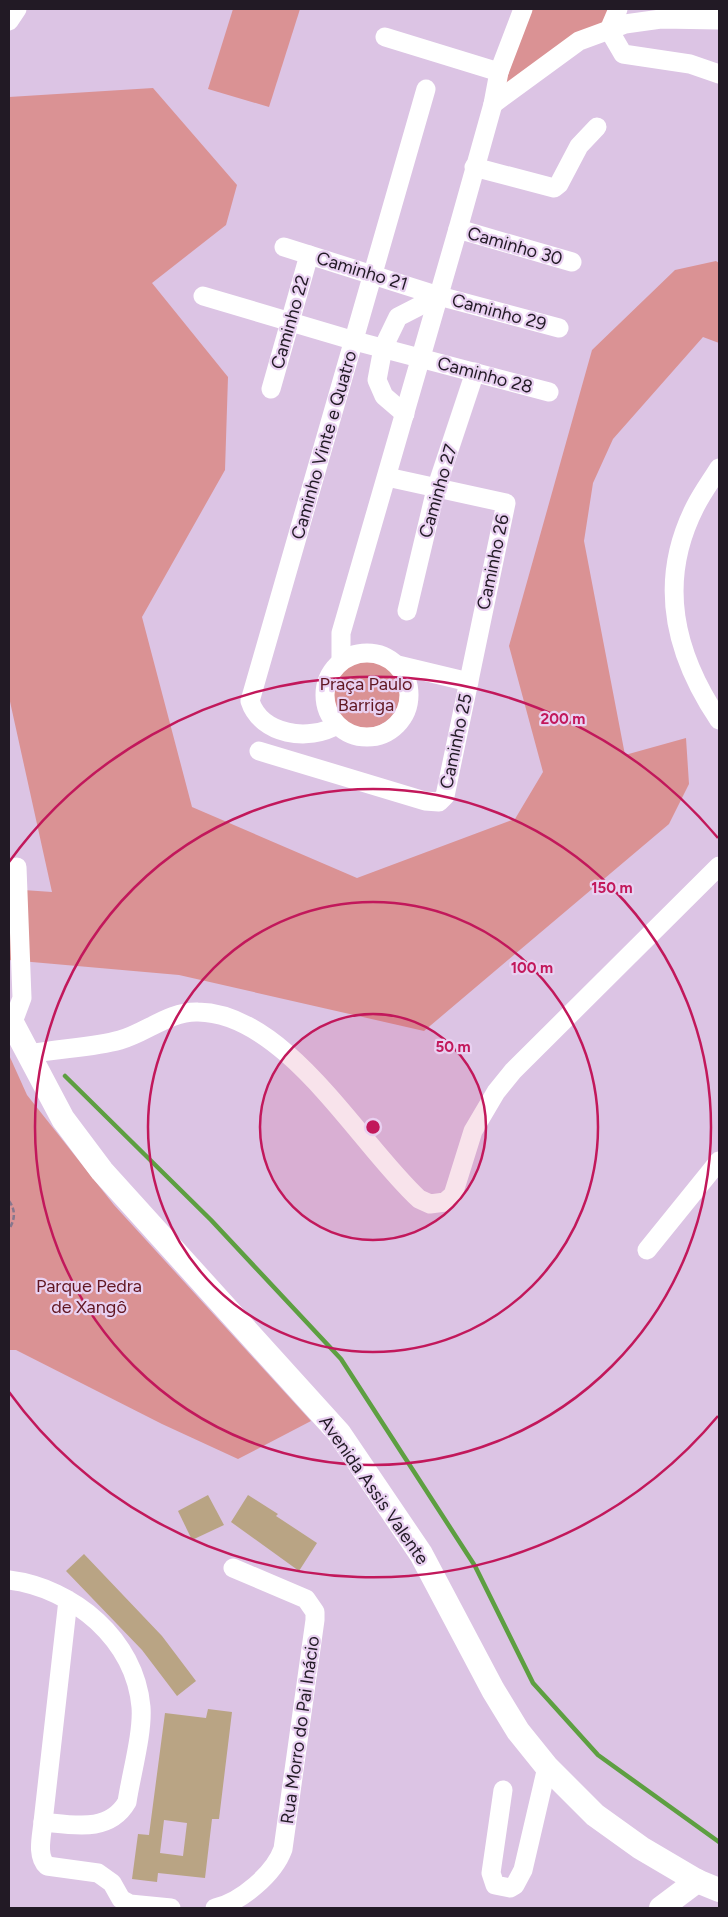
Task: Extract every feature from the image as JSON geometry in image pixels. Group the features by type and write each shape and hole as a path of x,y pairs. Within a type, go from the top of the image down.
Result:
{"main road":[{"path":"704,9 719,16"},
{"name":"Avenida Assis Valente","path":"11,1019 63,1119 102,1171 339,1433 421,1554 493,1690 518,1731 547,1767 595,1816 674,1868 697,1881 719,1890"},
{"path":"662,1908 674,1868"},
{"path":"662,1908 697,1881"}],"street":[{"path":"9,21 17,9"},
{"path":"341,660 341,633 458,229 499,72 523,9"},
{"path":"609,30 618,9"},
{"path":"492,104 579,41 626,24 661,19 719,20"},
{"path":"609,30 623,54 690,64 719,74"},
{"path":"385,37 499,72"},
{"name":"Caminho Vinte e Quatro","path":"337,725 328,731 314,734 286,731 262,721 254,713 250,702 426,89"},
{"path":"474,167 550,188 559,184 579,146 597,127"},
{"name":"Caminho 30","path":"458,229 572,262"},
{"name":"Caminho 21","path":"284,247 439,296"},
{"name":"Caminho 22","path":"271,389 309,254"},
{"name":"Caminho 28","path":"203,296 355,341 549,392"},
{"path":"405,414 384,396 377,380 383,348 398,317 417,305 439,296"},
{"name":"Caminho 29","path":"439,296 559,328"},
{"name":"Caminho 27","path":"407,611 436,490 475,372"},
{"path":"719,468 695,507 682,542 674,580 675,613 681,645 692,675 719,720"},
{"name":"Caminho 26","path":"386,477 436,490 506,502 469,682"},
{"path":"364,652 377,654 398,665 407,682 409,699 404,715 393,728 377,736 360,737 344,731 337,725 328,713 324,699 328,678 341,660 364,652"},
{"name":"Caminho 25","path":"259,751 408,796 440,802 445,796 469,682 398,665"},
{"path":"30,1054 121,1040 178,1014 198,1012 220,1014 235,1019 254,1029 290,1057 320,1086 419,1199 430,1204 445,1202 454,1195 465,1154 483,1112 513,1071 719,866"},
{"path":"11,1019 22,998 18,867"},
{"path":"647,1250 719,1161"},
{"name":"Rua Morro do Pai Inácio","path":"215,1908 244,1895 279,1860 283,1849 315,1620 315,1612 306,1599 233,1568"},
{"path":"9,1580 34,1584 68,1600 100,1624 114,1639 128,1662 137,1684 141,1710 127,1802 120,1813 103,1823 86,1825 43,1822"},
{"path":"68,1600 43,1822 40,1855 42,1862 47,1866 98,1873 112,1883 122,1899 130,1904 171,1908"},
{"path":"503,1790 491,1873 495,1885 510,1888 516,1884 523,1870 547,1767"}],"path":[{"path":"9,1201 14,1211 14,1218 9,1229"}],"green space":[{"path":"233,9 300,9 269,107 208,89"},
{"path":"531,9 612,9 602,26 510,87 505,83"},
{"path":"153,88 237,185 226,225 152,283 228,377 225,470 142,617 192,807 357,878 515,819 543,772 509,646 592,350 675,270 716,261 719,263 719,343 703,337 613,439 593,483 584,541 625,755 686,738 689,784 669,824 424,1031 179,975 9,960 9,889 52,892 9,697 9,97"},
{"name":"Praça Paulo Barriga","path":"366,660 379,663 390,670 397,681 400,694 397,707 390,718 379,725 366,728 353,725 342,718 335,707 332,694 335,681 342,670 353,663"},
{"name":"Parque Pedra de Xangô","path":"9,1055 27,1095 114,1205 311,1421 238,1459 162,1424 16,1350 9,1350"}],"building":[{"path":"208,1495 224,1525 192,1540 178,1511"},
{"path":"248,1495 278,1514 276,1516 317,1543 299,1571 231,1522"},
{"path":"84,1554 162,1636 196,1681 177,1696 142,1650 66,1571"},
{"path":"208,1709 232,1712 219,1819 212,1819 205,1878 158,1873 157,1882 132,1879 138,1834 149,1835 165,1713 206,1718","holes":["164,1820 187,1823 183,1856 160,1853"]}],"waterway":[{"path":"65,1076 211,1220 341,1359 475,1566 533,1683 598,1755 719,1842"}]}
